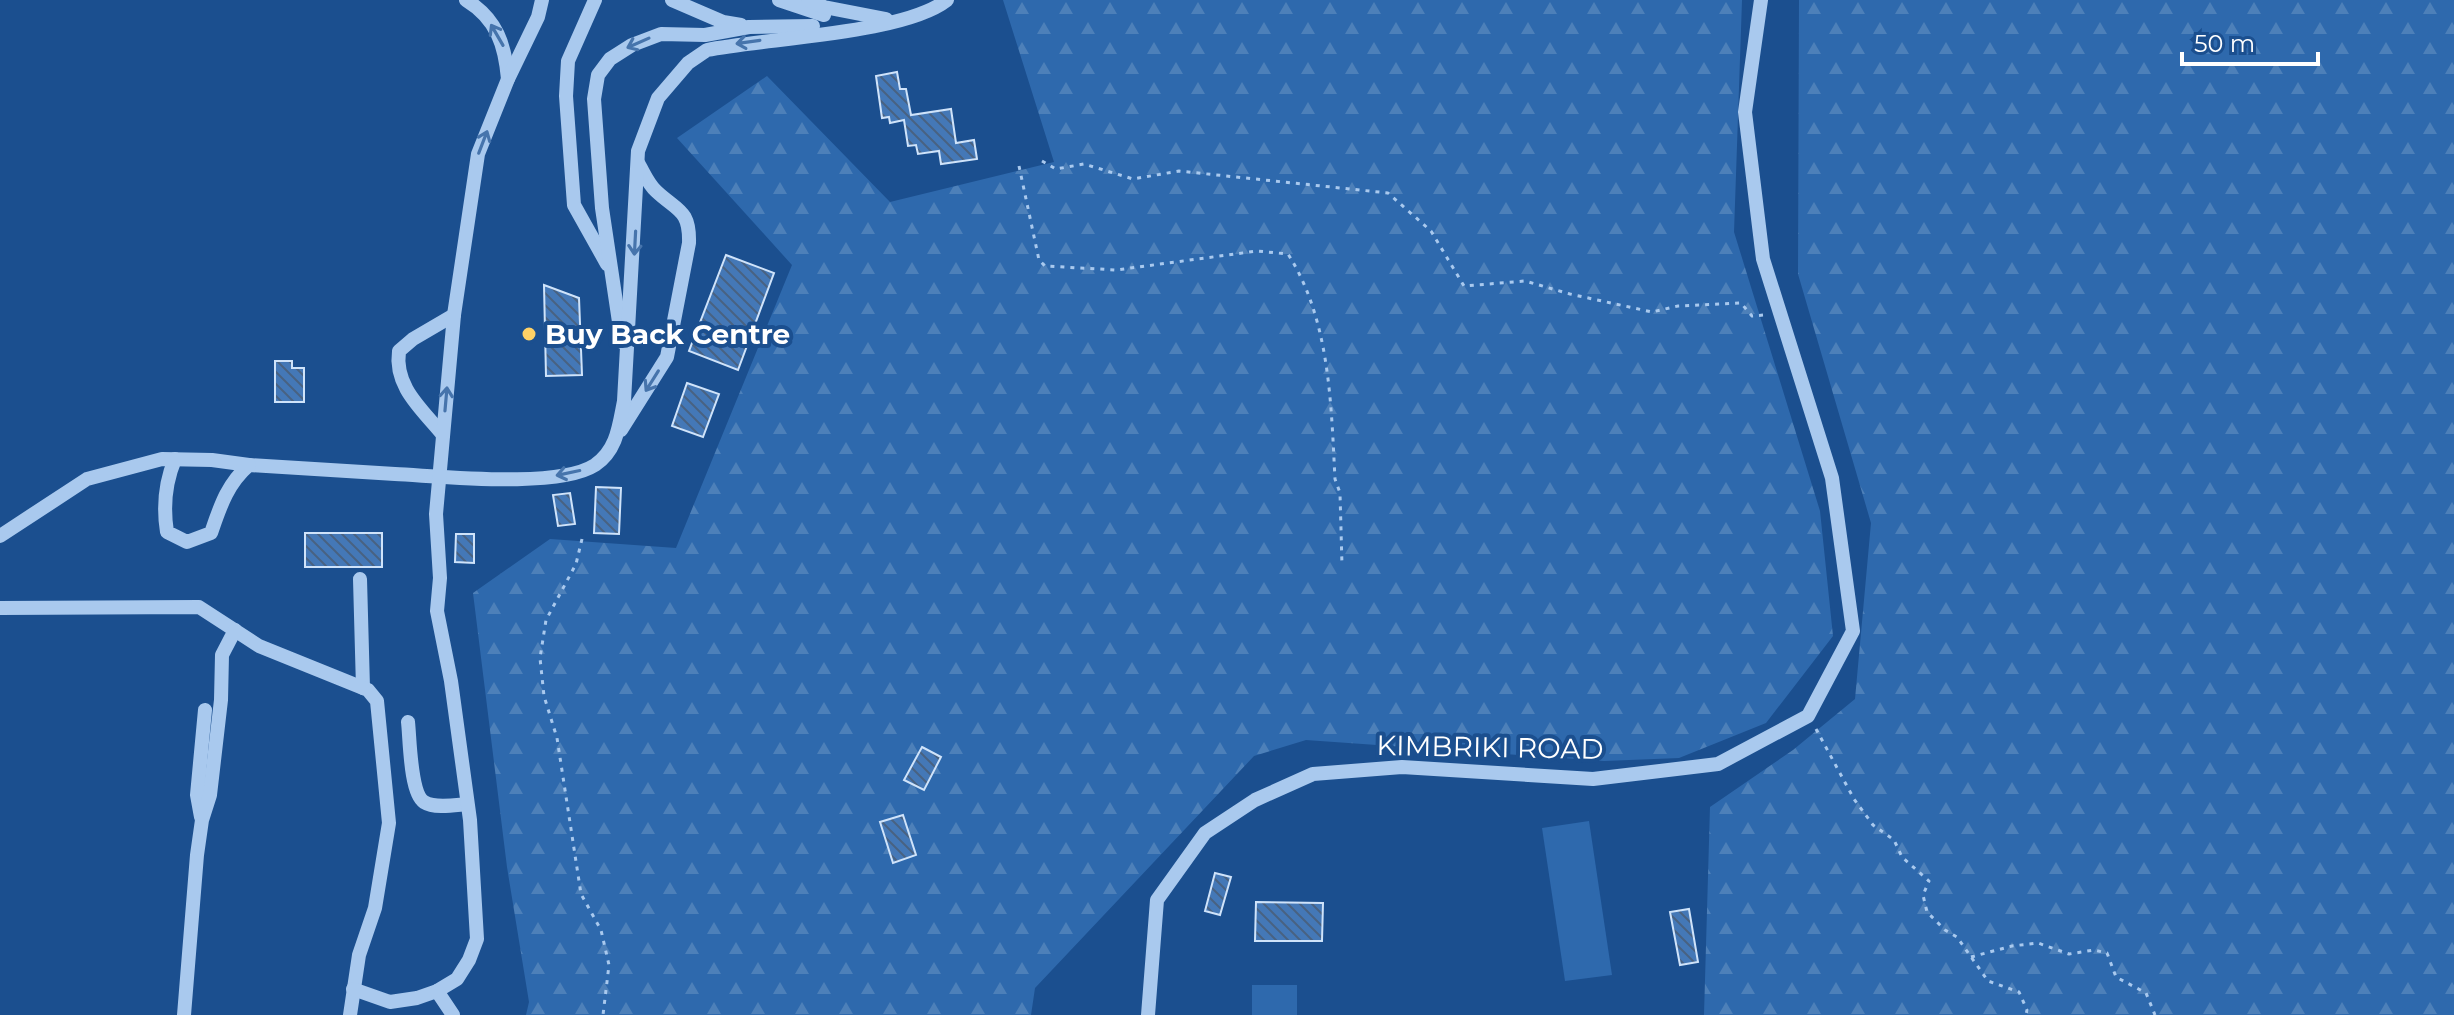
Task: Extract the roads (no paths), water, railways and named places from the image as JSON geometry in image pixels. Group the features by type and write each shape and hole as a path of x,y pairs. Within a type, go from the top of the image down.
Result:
{"street":[{"path":"466,0 495,29 506,51 508,79"},
{"path":"353,989 390,1002 437,991 457,979 477,939 467,804 451,681 437,611 440,578 436,514 454,315 478,154 508,79 538,17 542,0"},
{"path":"595,0 568,61 566,96 574,205 612,271"},
{"path":"672,0 723,22 749,27"},
{"path":"779,0 820,15 867,16"},
{"path":"808,0 824,7 899,20"},
{"path":"618,436 626,372 638,162 641,141 658,98 688,63 707,50 899,20 935,9 947,0"},
{"name":"KIMBRIKI ROAD","path":"1148,1015 1157,900 1205,833 1255,800 1313,774 1402,767 1593,779 1718,764 1808,716 1853,631 1832,478 1763,259 1745,112 1761,0"},
{"path":"626,372 601,190 594,99 598,75 610,59 632,45 661,34 705,35 749,27 854,29"},
{"path":"0,536 87,479 162,459 491,480 536,478 592,467 608,453 667,357 689,243 690,230 685,215 654,190 638,162"},
{"path":"443,435 404,388 397,367 399,351 454,315"},
{"path":"175,459 167,479 164,516 167,532 187,542 211,533 225,492 235,476 249,465"},
{"path":"360,579 363,688"},
{"path":"0,608 199,607 259,646 368,690 377,701 389,823 375,908 359,955 350,1015"},
{"path":"184,1015 202,820 210,795 221,700 222,655 235,630"},
{"path":"202,820 197,795 205,710"},
{"path":"408,722 416,794 425,803 448,806 467,804"},
{"path":"437,991 453,1015"}],"place":[{"name":"Buy Back Centre","path":"529,334"}]}
